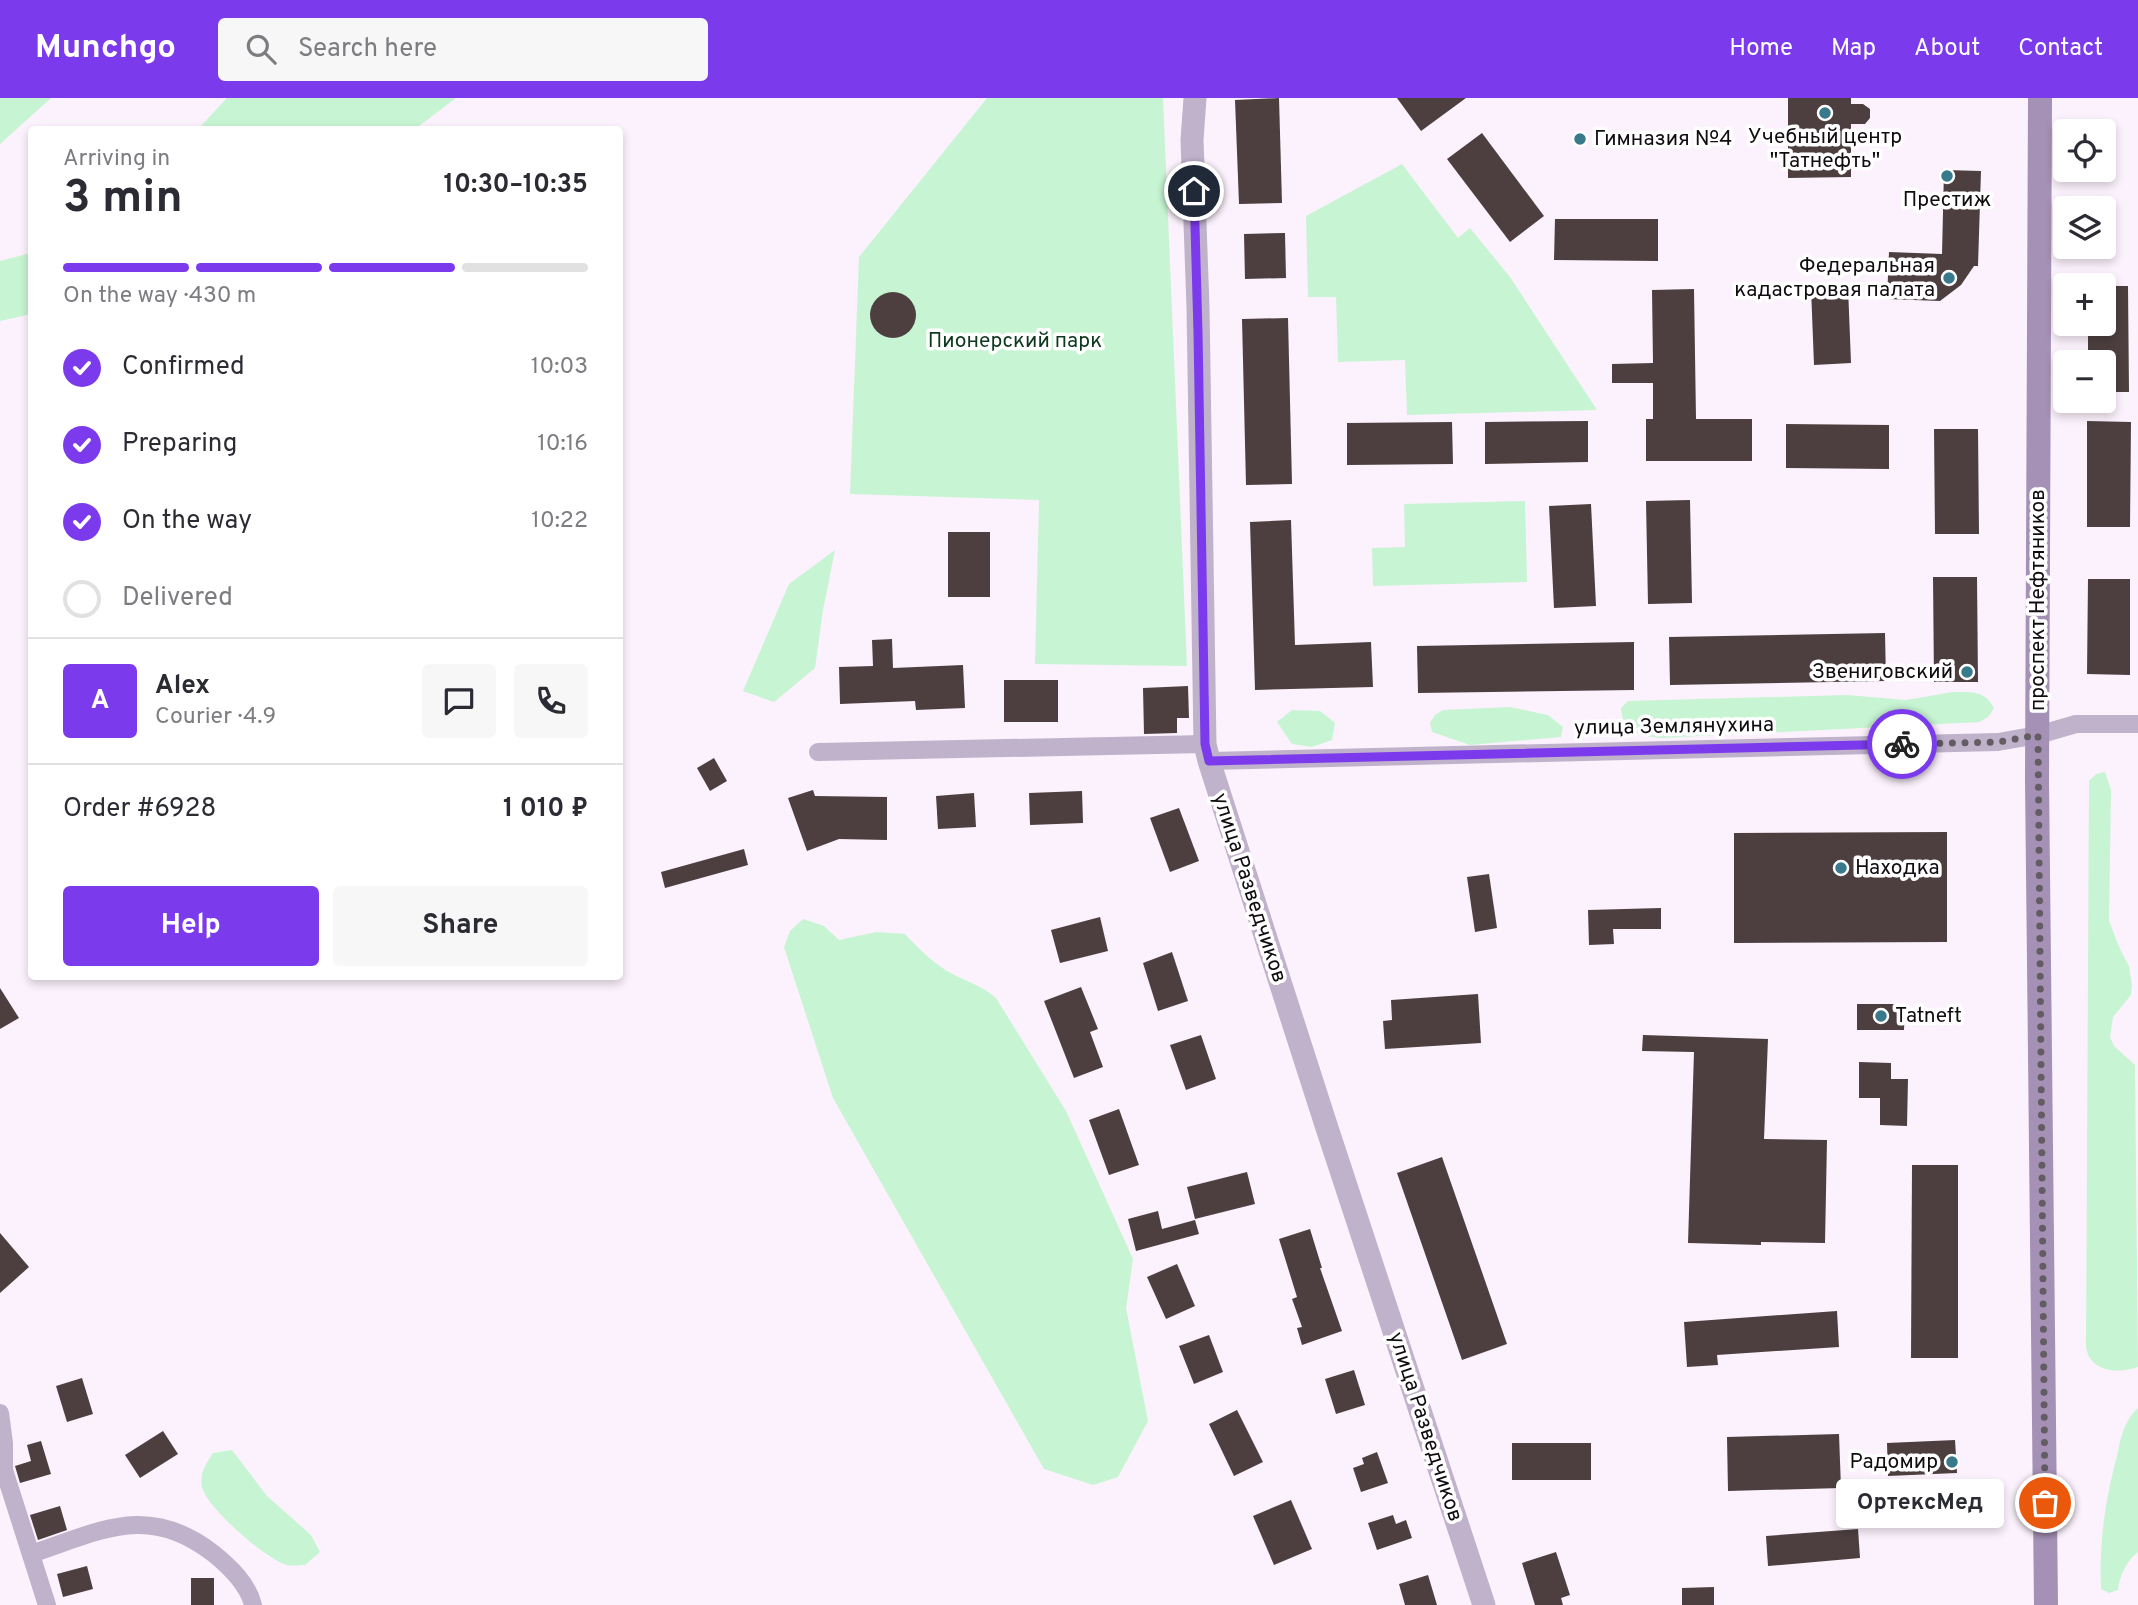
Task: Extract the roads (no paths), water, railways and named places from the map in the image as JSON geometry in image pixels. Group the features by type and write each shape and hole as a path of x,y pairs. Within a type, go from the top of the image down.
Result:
{"main road":[{"name":"проспект Нефтяников","path":"2040,98 2038,735 2046,1605"}],"street":[{"name":"улица Разведчиков","path":"1195,98 1192,140 1207,752 1326,1128 1484,1605"},
{"name":"улица Землянухина","path":"818,752 1207,752 1998,742 2038,735 2076,724 2138,724"},
{"path":"0,1413 4,1470 47,1605"},
{"path":"31,1554 131,1523 160,1525 187,1536 230,1567 251,1596 253,1605"}],"place":[{"name":"Учебный центр \"Татнефть\"","path":"1825,113"},
{"name":"Гимназия №4","path":"1580,139"},
{"name":"Престиж","path":"1947,176"},
{"name":"Федеральная кадастровая палата","path":"1949,278"},
{"name":"Звениговский","path":"1967,672"},
{"name":"Находка","path":"1841,868"},
{"name":"Tatneft","path":"1881,1016"},
{"name":"Радомир","path":"1952,1462"},
{"name":"ОртексМед","path":"2045,1503"}],"park label":[{"name":"Пионерский парк","path":"1015,341"}]}
